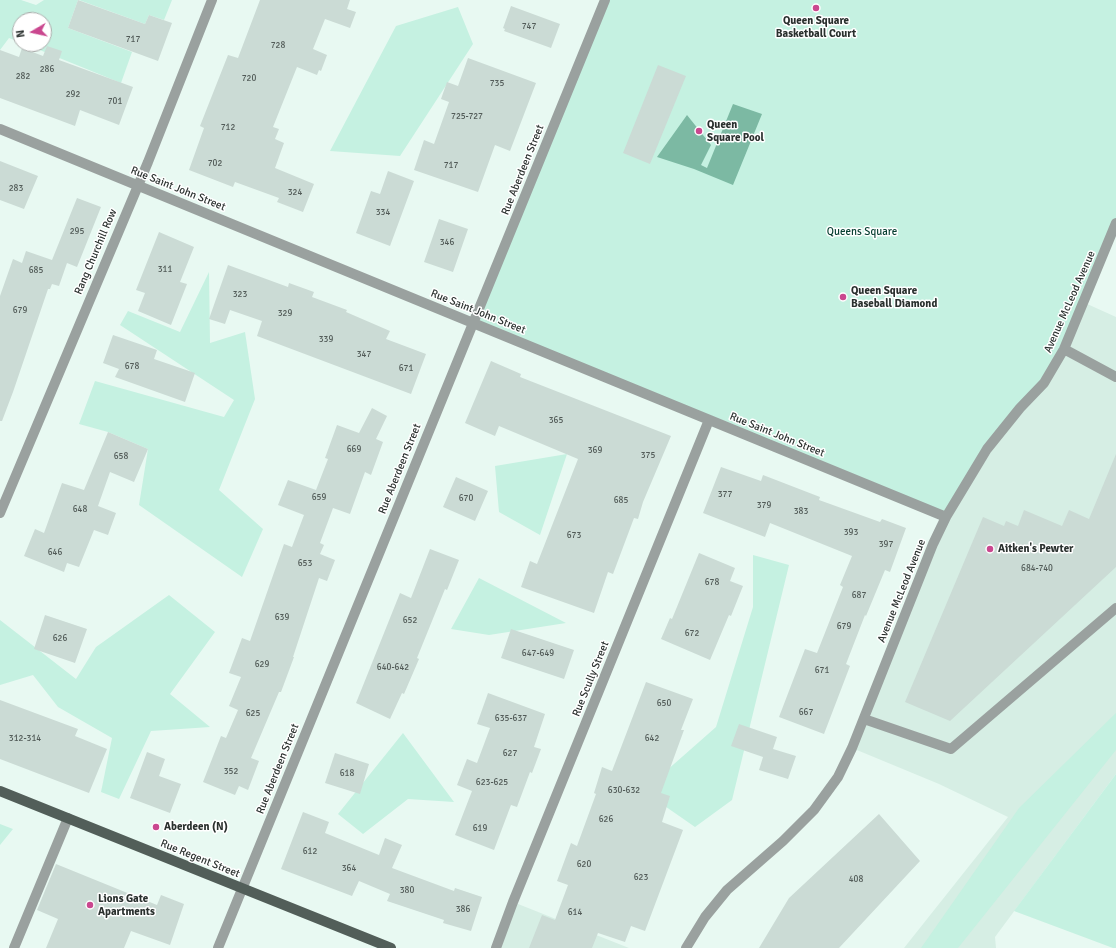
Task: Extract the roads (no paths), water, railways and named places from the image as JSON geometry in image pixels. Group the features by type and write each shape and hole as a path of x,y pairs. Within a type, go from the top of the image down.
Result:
{"main road":[{"name":"Rue Regent Street","path":"0,791 391,948"}],"street":[{"name":"Rang Churchill Row","path":"0,513 137,185 212,0"},
{"name":"Rue Aberdeen Street","path":"218,948 605,0"},
{"name":"Rue Saint John Street","path":"0,129 946,517"},
{"name":"Avenue McLeod Avenue","path":"686,948 705,917 727,890 783,841 814,810 838,777 864,719 933,544 946,517 987,449 1020,408 1044,383 1064,349 1116,223"},
{"path":"1064,349 1116,377"},
{"name":"Rue Scully Street","path":"496,948 513,902 709,420"},
{"path":"864,719 952,750 1116,608"},
{"path":"14,948 68,818"}],"place":[{"name":"Queen Square Basketball Court","path":"816,8"},
{"name":"Queen Square Pool","path":"699,131"},
{"name":"Queen Square Baseball Diamond","path":"843,297"},
{"name":"Aitken's Pewter","path":"990,549"},
{"name":"Aberdeen (N)","path":"156,827"},
{"name":"Lions Gate Apartments","path":"90,905"}],"park label":[{"name":"Queens Square","path":"862,232"}]}
